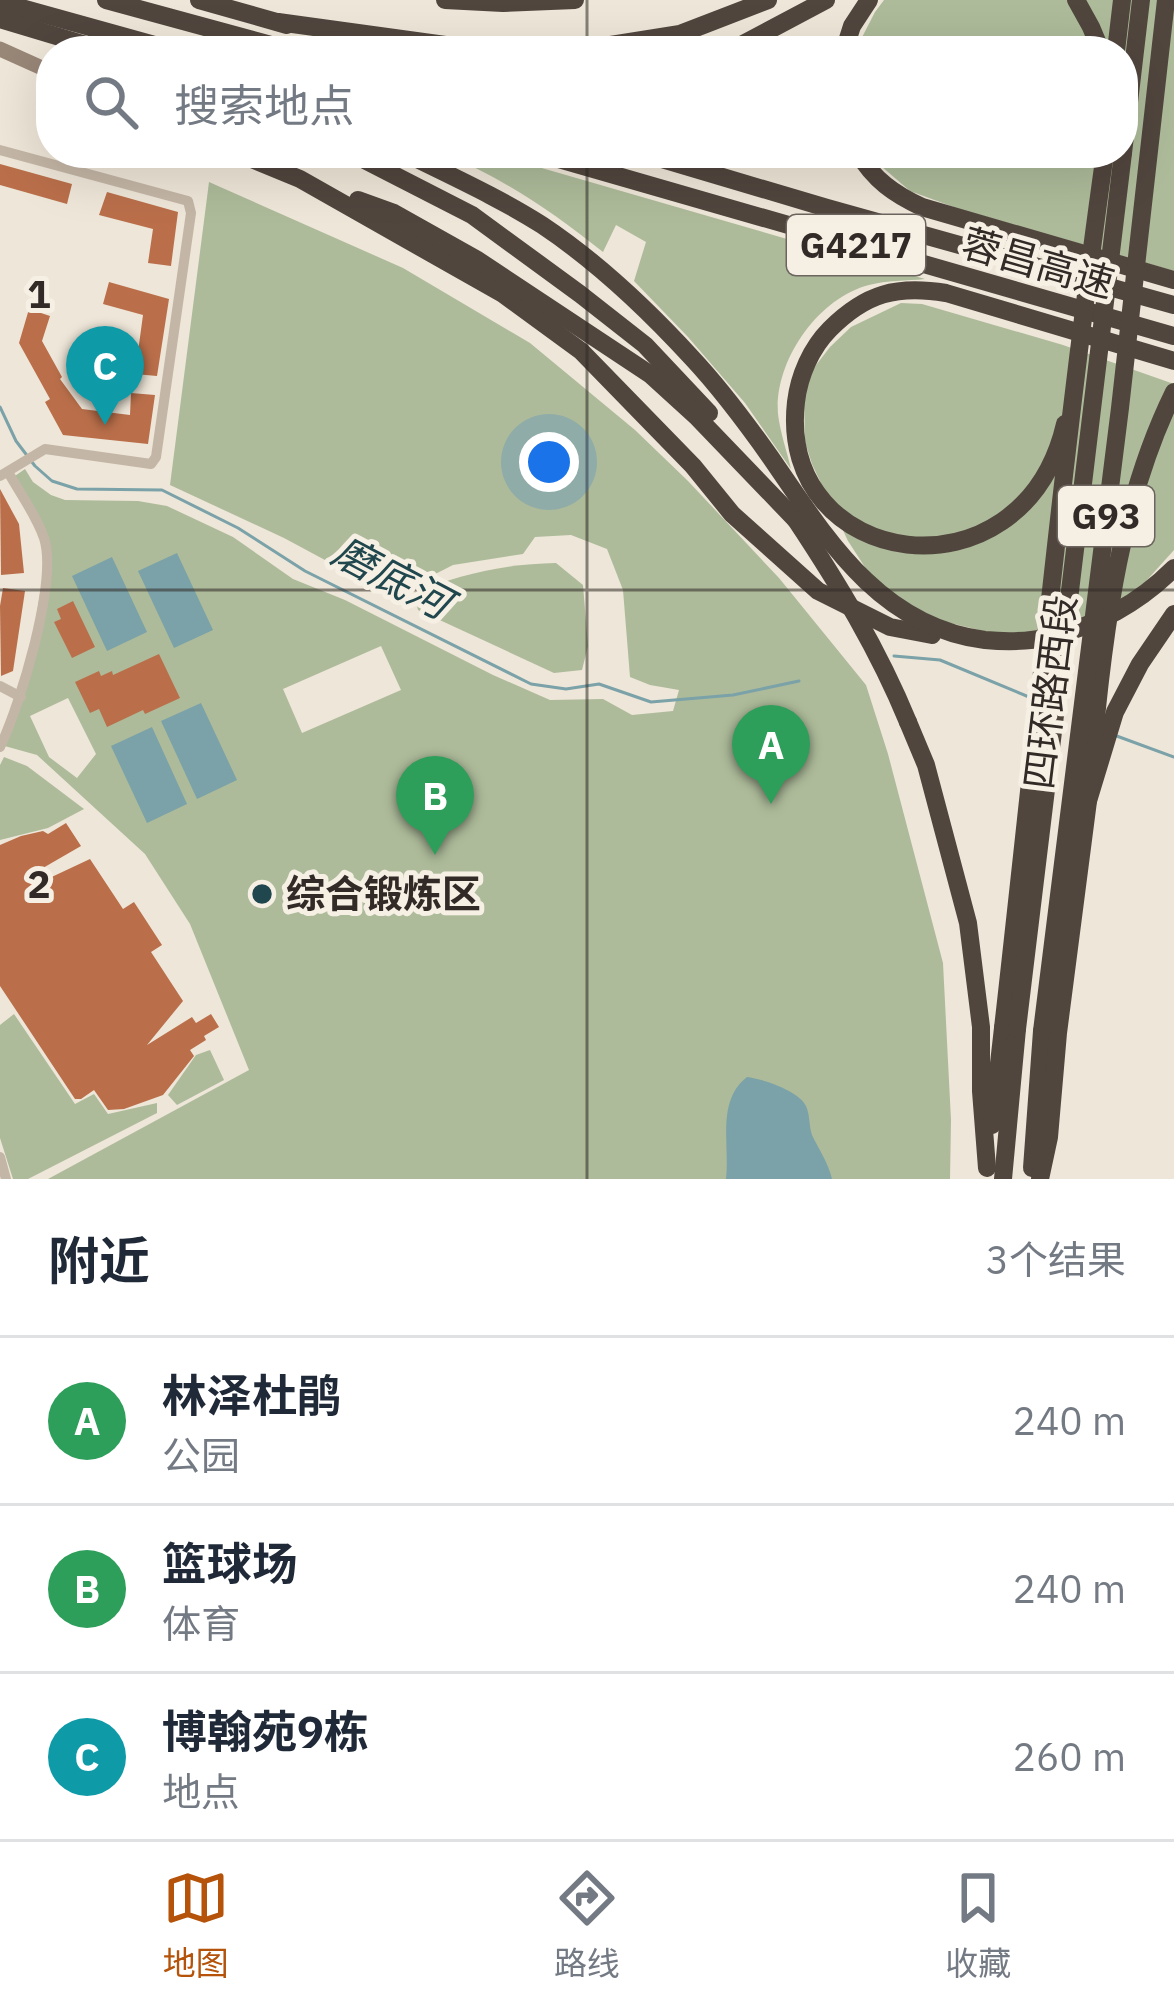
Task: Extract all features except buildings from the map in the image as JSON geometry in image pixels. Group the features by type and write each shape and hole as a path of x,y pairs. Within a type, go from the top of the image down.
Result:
{"highway":[{"path":"106,0 238,36"},
{"path":"199,0 324,36"},
{"path":"445,0 575,0"},
{"path":"503,3 529,0"},
{"path":"667,36 768,0"},
{"path":"758,36 826,0"},
{"path":"849,36 869,0"},
{"path":"1076,0 1094,36"},
{"path":"1118,36 1122,0"},
{"name":"四环路西段","path":"1138,36 1142,0"},
{"name":"四环路西段","path":"1036,1179 1166,0"},
{"path":"0,2 122,36"},
{"path":"0,19 56,36"},
{"path":"278,22 380,36"},
{"path":"274,168 394,213 476,259 604,343 697,416 796,520"},
{"path":"380,168 472,215 645,345 725,430 796,520 850,602 890,678 926,765 968,922 992,1175"},
{"path":"436,168 545,227 647,313 693,358 829,542 875,591 940,630 998,641"},
{"name":"蓉昌高速","path":"590,168 1174,336"},
{"name":"蓉昌高速","path":"692,168 1174,305"},
{"path":"867,168 895,194 922,207 1174,280"},
{"path":"1010,1029 1071,396 1103,168"},
{"name":"四环路西段","path":"992,1175 1121,168"},
{"path":"301,179 503,294 580,351 693,466 732,514 818,591 890,627 947,638 1042,639 1120,612 1174,568"},
{"path":"1071,396 1056,452 1033,494 984,533 936,546 871,535 835,512 804,466 794,427 798,385 820,339 867,300 895,290 946,293 1174,361"},
{"path":"1050,1032 1125,529 1136,485 1174,392"},
{"path":"1088,801 1115,712 1174,614"}],"main road":[{"path":"0,49 36,65"}],"street":[{"path":"0,150 36,160"},
{"path":"0,747 21,697 42,606 47,552 38,524 8,472 45,449 151,464 156,457 191,213 188,201 66,168"},
{"path":"0,686 21,697"},
{"path":"0,1156 6,1179"}],"green space":[{"path":"884,0 1174,0 1174,271 959,209 910,191 883,168 1138,168 1138,36 863,36"},
{"path":"474,168 542,168 925,279 876,283 850,292 803,334 783,373 779,394 779,421 791,469 745,403 634,281 646,242 616,225 603,252"},
{"path":"209,182 403,268 530,343 635,430 779,578 866,685 943,963 950,1179 48,1179 249,1070 190,924 145,854 37,755 1,745 26,678 47,552 12,478 25,469 33,482 65,500 167,506 233,537 293,579 550,700 603,699 632,715 673,711 679,690 630,677 623,590 607,549 571,535 535,537 523,554 453,565 392,596 170,485","holes":["381,646 401,690 302,733 283,689","68,698 96,754 77,778 49,757 30,716"]},
{"path":"901,303 922,304 1063,345 1174,384 1174,550 1130,599 1054,632 1000,635 929,618 872,578 848,541 812,464 805,442 804,397 813,369 830,347 851,327"},
{"path":"556,563 583,585 588,646 582,670 554,673 418,610 414,593 432,586 501,568"},
{"path":"4,757 27,766 84,809 48,828 0,840 0,765"},
{"path":"14,1014 75,1104 94,1094 108,1114 157,1103 157,1113 28,1179 13,1179 0,1138 0,1025"},
{"path":"210,1050 224,1080 177,1105 168,1095 196,1055"}],"water":[{"path":"177,553 213,630 174,648 138,571"},
{"path":"112,557 147,632 107,651 72,576"},
{"path":"201,703 237,780 197,799 161,721"},
{"path":"152,727 187,804 147,823 111,746"},
{"path":"747,1077 780,1087 802,1101 832,1179 726,1179 728,1111 737,1087"}],"waterway":[{"name":"磨底河","path":"0,407 16,441 52,481 77,489 162,490 238,528 305,571 531,684 566,689 599,684 651,702 733,695 799,681"},
{"name":"磨底河","path":"894,656 940,660 1029,697"},
{"name":"磨底河","path":"1114,735 1174,757"}],"place":[{"name":"博翰苑9栋","path":"105,425"},
{"name":"林泽杜鹃","path":"771,804"},
{"name":"篮球场","path":"435,855"},
{"name":"综合锻炼区","path":"262,894"}]}
